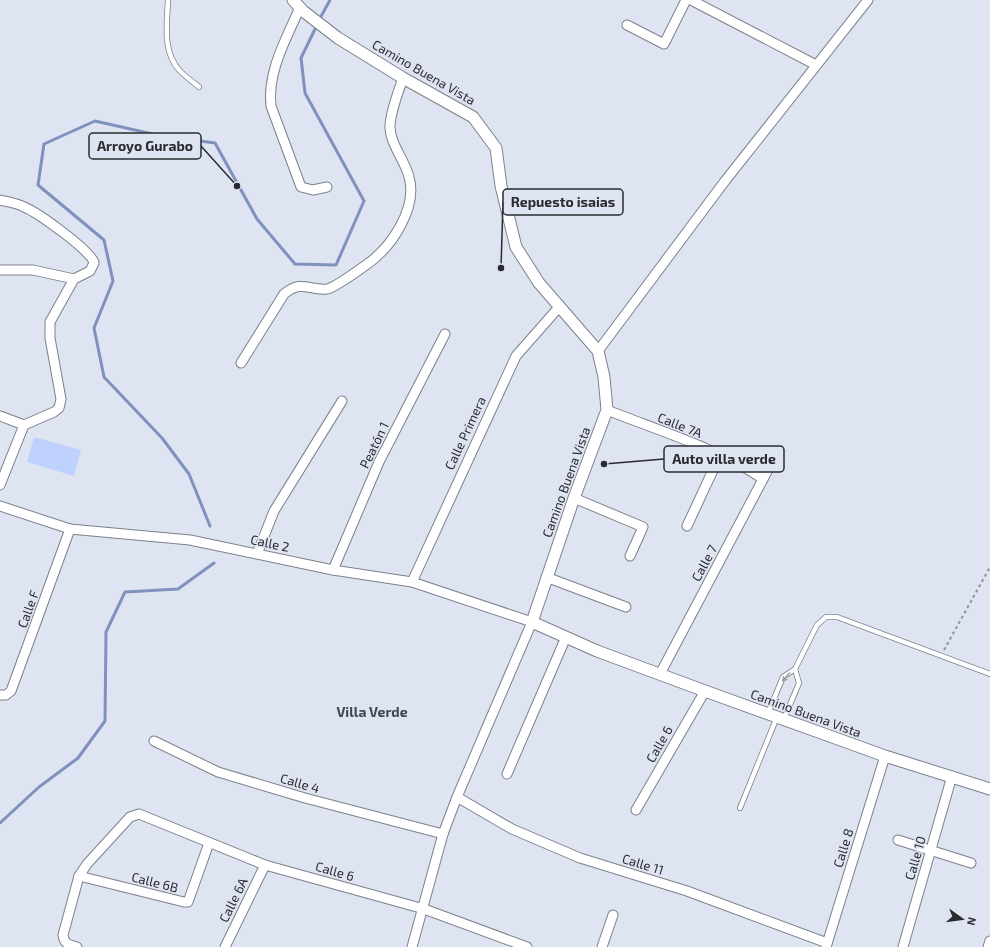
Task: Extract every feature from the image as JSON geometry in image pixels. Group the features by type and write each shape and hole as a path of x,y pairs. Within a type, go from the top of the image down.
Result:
{"street":[{"path":"627,25 664,44 686,0"},
{"path":"691,0 816,65"},
{"path":"598,351 863,1"},
{"path":"298,6 274,70 270,95 271,106 301,187 314,190 327,187"},
{"name":"Camino Buena Vista","path":"298,6 338,38 403,78 473,117 496,148 501,186 516,247 539,283 598,351 604,377 607,410 546,577 532,622 597,651 705,691 885,756 990,789"},
{"path":"241,363 284,294 298,286 329,289 366,265 382,251 394,237 405,216 411,196 410,178 396,146 390,127 403,78"},
{"path":"0,200 17,204 35,212 94,259 94,267 74,279 50,322 50,338 61,399 59,408 54,412 24,424 0,416"},
{"path":"0,270 33,270 74,279"},
{"name":"Calle Primera","path":"412,582 516,356 560,306"},
{"name":"Peatón 1","path":"333,570 379,462 445,334"},
{"path":"257,554 274,511 342,401"},
{"name":"Calle 7A","path":"607,410 720,455 748,468 763,479"},
{"path":"0,485 24,424"},
{"path":"687,526 720,455"},
{"name":"Calle 7","path":"660,674 771,464"},
{"path":"574,498 643,527 630,556"},
{"name":"Calle 2","path":"0,506 70,529 190,540 333,570 412,582 532,622"},
{"name":"Calle F","path":"3,695 11,691 70,529"},
{"path":"546,577 626,607"},
{"path":"412,947 444,834 457,797 532,622"},
{"path":"507,774 566,637"},
{"name":"Calle 6","path":"636,810 705,691"},
{"name":"Calle 4","path":"154,741 218,772 305,798 444,834"},
{"name":"Calle 8","path":"827,945 885,756"},
{"name":"Calle 10","path":"903,947 952,776"},
{"name":"Calle 11","path":"457,797 512,829 580,858 687,891 827,945"},
{"name":"Calle 6","path":"79,876 87,864 130,817 139,814 265,865 424,909 527,947"},
{"path":"898,840 971,863"},
{"name":"Calle 6B","path":"79,876 188,902 209,843"},
{"name":"Calle 6A","path":"225,946 265,865"},
{"path":"77,947 67,944 63,935 79,876"},
{"path":"602,947 613,915"},
{"path":"988,947 990,941"}],"lane":[{"path":"168,0 167,38 172,59 180,71 199,87"},
{"path":"740,808 776,716 783,678 795,669 817,625 826,617 836,616 846,619 990,674"},
{"path":"776,716 799,683 795,669"}],"path":[{"path":"941,655 990,567"}],"shaded area":[{"path":"34,437 81,450 74,476 27,462"}],"waterway":[{"path":"319,20 330,0"},
{"path":"210,526 189,474 162,438 104,377 94,328 113,281 104,240 38,185 44,144 95,121 157,135 215,143 257,219 295,264 336,265 364,201 305,93 301,58 317,25"},
{"path":"0,823 39,787 78,758 105,721 106,632 125,592 178,589 214,563"}],"place":[{"name":"Arroyo Gurabo","path":"237,186"},
{"name":"Repuesto isaias","path":"501,268"},
{"name":"Auto villa verde","path":"604,464"}],"district":[{"name":"Villa Verde","path":"372,712"}]}
